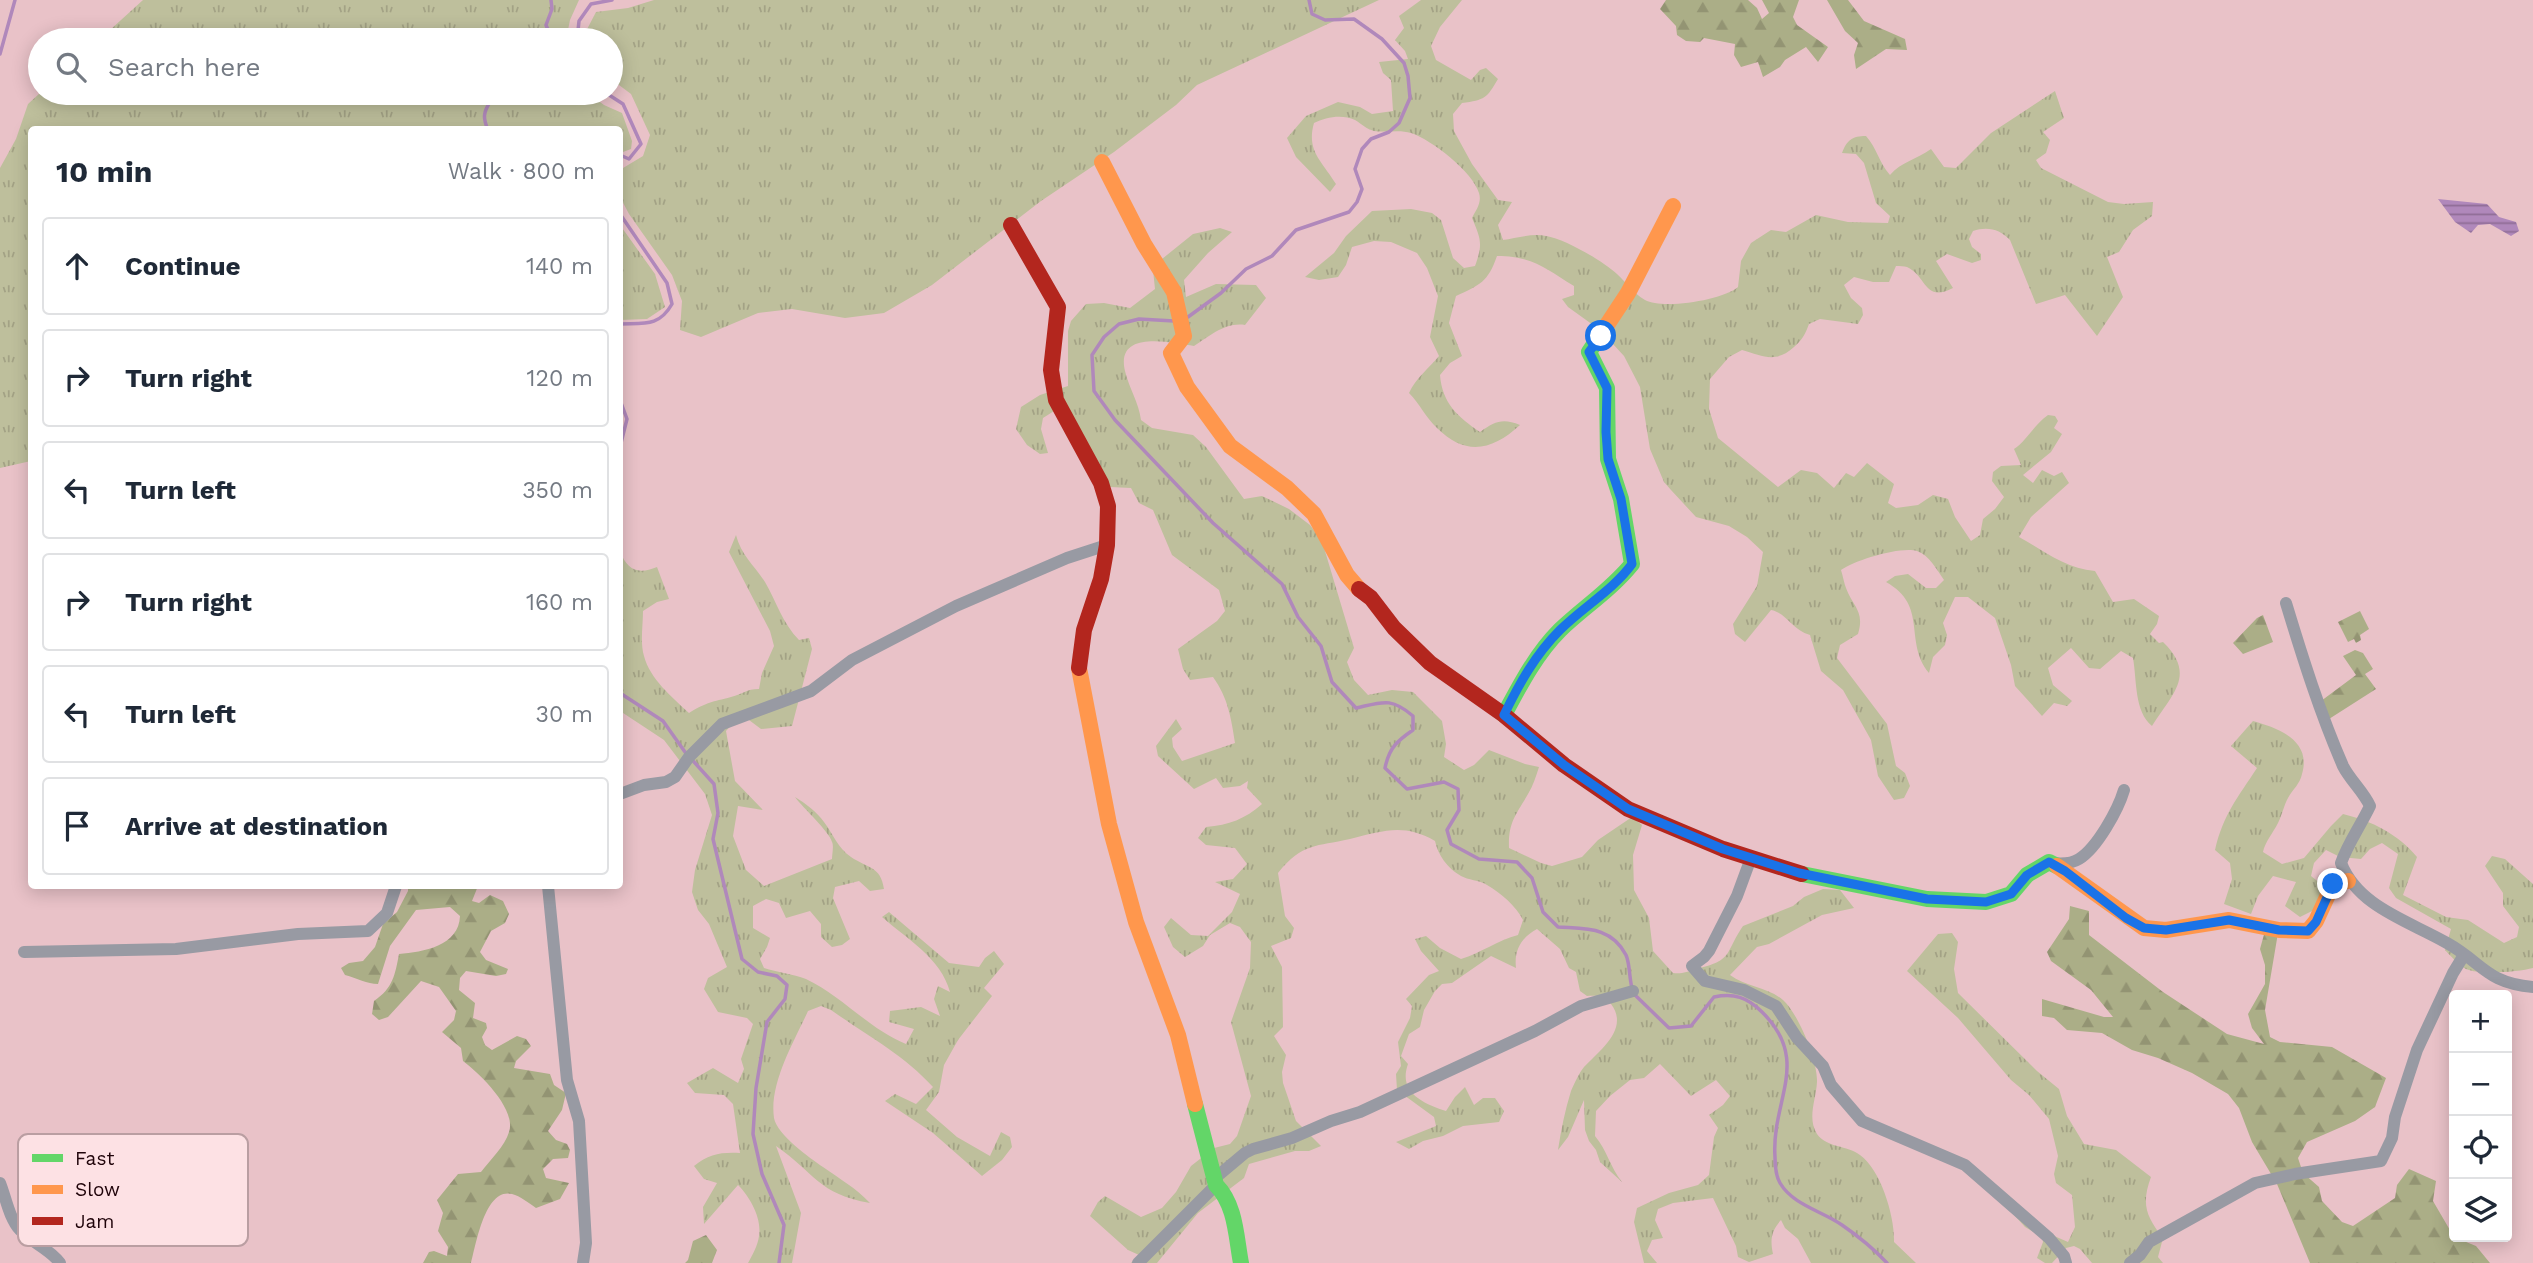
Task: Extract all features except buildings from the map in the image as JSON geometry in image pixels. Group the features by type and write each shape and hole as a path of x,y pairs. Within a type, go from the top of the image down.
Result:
{"street":[{"path":"1102,162 1144,244 1174,292 1184,336 1171,353 1194,397 1230,446 1287,488 1314,514 1347,575 1361,592 1371,598 1394,628 1430,663 1504,715 1564,765 1628,809 1723,849 1799,873 1927,899 1986,902 2011,894 2027,875 2049,862 2062,864 2083,857 2107,826 2124,790"},
{"path":"1504,715 1527,670 1559,631 1603,591 1621,579 1632,564 1621,499 1608,459 1607,388 1589,352 1628,293 1673,206"},
{"path":"1011,225 1058,307 1051,370 1056,400 1101,482 1108,506 1107,545 1101,579 1084,629 1079,667 1109,824 1136,922 1178,1035 1215,1182 1222,1189 1233,1218 1241,1263"},
{"path":"623,793 645,785 666,782 675,777 689,757 722,724 811,691 852,660 956,606 1067,558 1107,545"},
{"path":"2286,603 2319,709 2345,769 2370,806 2340,863 2348,881 2377,905 2412,926 2449,943 2493,978 2533,986"},
{"path":"1751,858 1737,896 1709,951 1692,965 1705,981 1744,990 1776,1006 1797,1038 1823,1066 1831,1085 1862,1121 1965,1165 2049,1238 2064,1256 2066,1263"},
{"path":"2049,862 2076,878 2126,918 2144,928 2166,930 2229,920 2279,930 2308,931 2316,922 2333,884 2348,881"},
{"path":"24,952 176,949 298,934 368,931 387,913 395,889"},
{"path":"548,889 567,1080 579,1121 586,1244 583,1263"},
{"path":"2130,1263 2149,1242 2255,1184 2295,1174 2381,1161 2392,1138 2395,1117 2417,1050 2453,973 2464,956"},
{"path":"1138,1263 1244,1153 1360,1112 1535,1031 1581,1006 1633,991"},
{"path":"0,1183 18,1227"},
{"path":"42,1246 60,1263"}],"green space":[{"path":"143,0 579,0 568,28 112,28"},
{"path":"654,0 1379,0 1197,85 1176,105 1114,152 1041,201 932,285 884,313 845,318 792,309 758,313 701,337 680,330 682,301 672,275 623,203 623,168 643,156 650,135 631,94 623,88 623,28 588,28 596,12 628,8"},
{"path":"1421,0 1462,0 1440,27 1431,46 1436,60 1471,80 1480,70 1486,68 1498,79 1484,97 1462,103 1453,114 1454,131 1472,164 1498,200 1512,202 1498,225 1503,240 1536,235 1563,241 1603,263 1641,297 1654,303 1693,302 1730,292 1738,287 1741,261 1751,243 1771,230 1786,232 1816,215 1848,222 1888,223 1890,216 1876,203 1864,163 1856,154 1842,153 1848,142 1854,138 1866,136 1890,175 1931,149 1944,167 1956,168 1991,133 2055,91 2064,118 2043,132 2050,140 2046,153 2036,160 2041,168 2108,202 2153,202 2152,216 2133,230 2119,252 2107,257 2123,297 2097,336 2065,295 2036,304 2010,240 1998,231 1978,230 1973,231 1969,239 1972,247 1981,254 1981,260 1972,263 1947,254 1936,261 1953,288 1944,292 1931,290 1914,271 1903,266 1896,266 1889,282 1873,282 1854,277 1844,285 1851,298 1862,308 1863,315 1858,324 1820,319 1809,324 1799,342 1781,355 1769,357 1742,350 1729,357 1710,379 1709,409 1718,438 1778,487 1801,470 1817,473 1834,488 1846,473 1854,477 1867,463 1894,484 1888,503 1896,508 1918,505 1933,495 1948,499 1955,517 1971,541 1980,535 1983,519 2004,497 1992,481 1993,472 2001,466 2021,465 2014,449 2043,419 2048,415 2055,416 2058,421 2054,428 2062,434 2051,452 2023,475 2033,483 2042,470 2054,476 2062,472 2069,483 2031,517 2019,537 2065,563 2095,571 2113,602 2134,599 2159,616 2150,634 2159,643 2163,642 2173,654 2180,675 2173,694 2152,726 2146,720 2139,704 2133,658 2121,651 2100,669 2089,668 2071,648 2048,668 2053,685 2072,701 2067,706 2054,703 2042,716 2015,686 1995,618 1968,597 1955,597 1943,623 1947,635 1945,645 1933,657 1929,673 1917,649 1912,613 1907,602 1899,591 1886,582 1895,576 1908,574 1926,588 1936,588 1944,580 1929,559 1917,551 1900,550 1878,555 1841,570 1846,588 1859,614 1860,626 1858,634 1840,645 1837,658 1887,724 1896,766 1905,773 1910,786 1904,798 1894,800 1878,776 1871,740 1843,690 1821,671 1810,635 1771,610 1745,642 1735,634 1733,624 1757,586 1763,552 1747,537 1729,526 1696,517 1664,482 1650,449 1640,387 1624,356 1600,330 1568,307 1562,299 1574,295 1574,286 1530,261 1497,256 1482,282 1456,296 1449,323 1462,356 1450,363 1440,375 1444,394 1452,408 1480,432 1499,422 1520,425 1500,440 1479,447 1458,443 1437,428 1409,393 1439,356 1430,337 1438,296 1427,268 1417,253 1391,242 1374,241 1352,247 1346,265 1338,277 1319,280 1305,277 1334,253 1346,236 1372,211 1411,209 1432,213 1441,220 1453,258 1464,268 1475,266 1480,247 1472,218 1480,200 1475,185 1451,158 1420,137 1406,132 1374,131 1350,118 1334,117 1314,123 1312,133 1314,149 1336,184 1330,192 1296,157 1287,138 1306,116 1338,102 1360,107 1372,114 1393,111 1391,80 1383,73 1379,62 1408,59 1395,40 1404,28 1399,16"},
{"path":"1666,0 1748,0 1757,8 1762,19 1769,13 1762,0 1799,0 1793,17 1797,25 1828,47 1818,62 1806,47 1763,77 1758,62 1741,67 1734,55 1735,44 1704,38 1700,42 1686,41 1677,35 1676,26 1660,9"},
{"path":"1827,0 1848,0 1864,21 1905,39 1907,50 1886,49 1856,69 1854,55 1858,43 1845,31"},
{"path":"28,104 604,105 622,113 632,141 631,149 623,152 623,126 28,126 28,462 0,468 0,168 16,139"},
{"path":"1220,228 1232,232 1208,253 1184,280 1186,297 1216,284 1256,285 1266,298 1245,325 1224,328 1194,346 1148,342 1128,349 1124,358 1125,371 1141,420 1152,428 1193,435 1206,447 1244,499 1262,496 1289,509 1310,525 1322,541 1354,648 1347,662 1354,680 1368,695 1392,690 1413,692 1442,721 1446,744 1444,757 1464,770 1474,765 1489,750 1539,767 1511,825 1509,848 1552,866 1582,857 1598,840 1632,817 1642,825 1633,855 1634,890 1649,918 1653,951 1673,973 1687,972 1723,959 1743,926 1793,906 1804,897 1823,889 1840,890 1854,908 1822,915 1769,944 1757,947 1730,975 1777,996 1795,1015 1811,1050 1816,1073 1812,1115 1814,1128 1821,1139 1855,1152 1868,1162 1885,1195 1892,1220 1894,1242 1916,1263 1811,1263 1798,1239 1785,1228 1781,1220 1772,1236 1773,1254 1749,1262 1738,1257 1736,1246 1713,1198 1673,1203 1658,1209 1655,1220 1663,1238 1652,1240 1647,1251 1657,1263 1644,1263 1634,1222 1637,1208 1669,1193 1698,1185 1709,1175 1714,1137 1718,1128 1709,1115 1730,1096 1716,1080 1691,1096 1660,1064 1644,1078 1630,1080 1596,1111 1595,1136 1622,1182 1600,1162 1589,1141 1585,1130 1584,1100 1568,1137 1558,1150 1565,1113 1578,1075 1610,1039 1617,1022 1616,1013 1609,1001 1587,996 1580,991 1576,972 1569,968 1560,949 1537,929 1520,945 1516,968 1491,956 1452,983 1442,984 1424,1010 1420,1027 1409,1034 1401,1056 1408,1064 1406,1082 1409,1089 1421,1100 1446,1111 1465,1087 1474,1105 1483,1098 1495,1098 1504,1111 1499,1122 1463,1126 1409,1149 1396,1142 1436,1126 1434,1117 1397,1090 1396,1074 1401,1066 1398,1042 1410,1018 1412,1006 1406,999 1429,975 1439,971 1421,951 1415,939 1426,936 1440,948 1461,959 1518,935 1523,920 1498,892 1451,869 1438,851 1435,841 1403,830 1383,831 1311,847 1295,856 1278,873 1285,916 1294,928 1291,938 1271,946 1282,967 1283,1027 1274,1036 1286,1055 1282,1072 1283,1083 1296,1121 1321,1146 1249,1164 1244,1178 1198,1213 1157,1263 1131,1263 1139,1255 1128,1250 1090,1216 1105,1196 1141,1217 1162,1208 1176,1192 1191,1166 1214,1148 1230,1144 1237,1136 1251,1096 1231,1022 1250,968 1251,942 1240,927 1230,923 1210,935 1203,946 1185,957 1173,947 1164,927 1171,918 1191,935 1208,936 1232,912 1240,894 1215,882 1233,879 1247,864 1235,848 1206,845 1198,838 1206,827 1236,820 1262,804 1247,788 1248,781 1240,786 1223,788 1216,778 1194,789 1158,756 1156,746 1176,719 1182,729 1172,738 1173,747 1182,761 1235,743 1228,708 1218,685 1213,677 1190,680 1183,669 1178,649 1217,621 1225,611 1219,590 1172,555 1153,510 1139,503 1131,488 1110,487 1062,406 1043,418 1041,429 1048,453 1040,454 1027,445 1016,429 1021,407 1040,395 1068,386 1068,331 1071,321 1086,304 1104,303 1130,308 1155,289 1153,270 1162,259 1193,234"},
{"path":"623,229 655,274 665,307 647,319 623,320"},
{"path":"736,535 748,560 765,582 788,627 799,640 809,638 812,649 792,726 761,729 741,714 726,731 735,781 763,810 738,806 733,836 746,870 764,886 832,859 833,846 830,837 795,797 818,815 846,853 872,868 880,876 884,889 870,891 859,881 835,887 833,898 850,939 842,945 832,947 821,937 821,924 810,911 786,918 779,903 766,899 753,906 753,928 770,938 760,959 764,968 806,979 832,994 880,1030 906,1044 914,1029 889,1022 890,1011 921,1007 940,1016 934,999 938,986 950,992 946,980 931,959 882,917 889,912 949,963 979,967 994,951 1004,964 984,988 992,996 958,1040 944,1065 939,1092 926,1110 957,1137 990,1156 1001,1132 1010,1137 1012,1147 1002,1160 982,1176 933,1133 885,1101 895,1094 916,1104 933,1087 921,1075 897,1055 831,1010 821,1006 808,1011 790,1049 775,1091 773,1105 776,1125 795,1146 870,1203 828,1188 776,1146 801,1213 792,1263 748,1263 758,1239 759,1222 751,1202 738,1185 704,1224 703,1207 717,1183 704,1179 694,1166 716,1155 740,1153 733,1104 724,1095 695,1093 687,1083 713,1068 738,1083 744,1069 741,1059 753,1024 747,1018 718,1012 704,989 708,978 727,967 709,924 698,910 692,892 695,870 712,815 705,794 664,740 623,713 623,557 634,569 644,571 657,567 669,599 657,602 643,611 642,640 651,672 669,694 689,713 710,703 759,689 762,673 774,646 770,631 729,552"},
{"path":"2360,611 2369,629 2360,635 2361,640 2356,643 2354,639 2348,642 2338,622"},
{"path":"2263,615 2273,642 2243,654 2233,643"},
{"path":"2355,650 2363,653 2373,669 2365,674 2376,689 2329,719 2321,701 2356,675 2343,656"},
{"path":"2253,721 2273,727 2291,737 2302,752 2304,762 2300,781 2288,798 2263,852 2282,864 2304,858 2343,814 2364,820 2393,835 2417,857 2403,895 2446,917 2468,920 2504,943 2517,937 2519,927 2503,906 2503,893 2485,866 2492,856 2505,859 2533,884 2533,968 2489,972 2472,971 2460,965 2445,950 2451,929 2396,898 2389,888 2398,854 2382,843 2370,849 2361,859 2340,857 2326,850 2314,863 2311,876 2326,888 2314,910 2300,917 2285,906 2296,882 2273,876 2258,896 2251,914 2224,904 2232,879 2230,863 2215,850 2227,816 2257,768 2231,746"},
{"path":"477,889 472,901 479,903 490,895 503,901 509,914 505,923 491,931 480,952 486,960 508,969 506,974 496,976 466,971 460,978 459,990 475,1003 473,1018 486,1023 487,1028 482,1037 485,1045 492,1050 517,1036 526,1039 531,1046 516,1061 514,1068 550,1074 554,1085 566,1093 562,1110 548,1131 556,1140 567,1144 570,1150 568,1158 553,1159 543,1169 546,1178 569,1183 560,1199 536,1208 512,1194 503,1194 495,1199 483,1219 471,1263 423,1263 429,1252 447,1256 448,1247 438,1231 443,1213 437,1200 458,1174 481,1172 497,1153 509,1132 507,1113 495,1092 463,1061 461,1048 442,1032 454,1020 456,1011 439,987 421,981 388,1017 379,1020 372,1014 374,1001 392,980 399,954 429,949 447,941 458,926 460,916 450,907 416,910 390,946 378,984 345,975 341,968 349,963 363,961 375,947 383,924 397,912 408,891"},
{"path":"2070,906 2089,911 2089,935 2163,992 2227,1034 2264,1044 2252,1028 2248,1014 2265,984 2265,965 2260,949 2265,931 2279,927 2265,1010 2270,1037 2280,1042 2332,1047 2386,1078 2375,1107 2355,1121 2307,1142 2298,1158 2303,1173 2319,1187 2322,1201 2342,1222 2353,1226 2395,1198 2397,1185 2409,1169 2436,1181 2433,1201 2449,1228 2449,1242 2466,1242 2476,1246 2490,1263 2310,1263 2277,1184 2252,1142 2239,1108 2228,1094 2192,1073 2132,1050 2102,1033 2067,1030 2054,1018 2042,1016 2042,999 2104,1017 2113,1017 2091,990 2051,961 2047,952 2069,919"},
{"path":"1952,933 1958,942 1954,969 1958,993 2037,1071 2059,1089 2067,1116 2084,1144 2116,1150 2151,1177 2146,1202 2149,1216 2163,1238 2158,1257 2163,1263 2092,1263 2074,1246 2066,1248 2052,1263 2045,1263 2037,1258 2043,1242 2042,1237 2025,1227 1997,1196 2052,1235 2068,1242 2075,1227 2072,1195 2056,1183 2054,1174 2058,1156 2049,1119 2029,1095 2011,1080 1958,1018 1907,971 1938,934"},
{"path":"706,1235 717,1250 712,1263 685,1263 693,1241"}],"shaded area":[{"path":"2438,199 2487,204 2499,217 2516,222 2519,231 2511,236 2490,224 2478,225 2471,233 2455,222"}],"waterway":[{"path":"0,54 15,0"},
{"path":"547,28 552,9 551,0"},
{"path":"578,28 579,21 591,4 612,0"},
{"path":"1188,317 1221,293 1246,269 1272,256 1296,230 1349,212 1362,189 1355,169 1362,149 1371,139 1389,132 1399,123 1410,98 1404,63 1382,39 1354,19 1325,20 1312,14 1309,0"},
{"path":"623,104 641,144 629,159 623,156"},
{"path":"486,126 485,116 488,105"},
{"path":"623,218 667,283 672,304 662,317 656,320 623,324"},
{"path":"1174,321 1139,319 1119,324 1104,337 1092,355 1094,391 1115,420 1213,523 1282,584 1298,617 1321,646 1332,682 1356,708 1386,703 1399,706 1413,716 1413,730 1394,746 1385,768 1407,789 1444,782 1458,789 1459,810 1447,830 1451,844 1479,859 1517,862 1532,878 1543,912 1558,927 1596,931 1605,934 1620,946 1626,955 1632,988"},
{"path":"623,408 627,419 623,435"},
{"path":"623,695 663,721 685,752 714,784 718,813 713,839 742,959 758,972 777,976 787,985 785,999 767,1022 756,1088 753,1134 762,1174 784,1225 779,1263"},
{"path":"1635,995 1669,1028 1691,1026 1714,997 1740,997 1762,1012 1777,1030 1785,1047 1787,1064 1775,1136 1776,1167 1780,1183 1792,1197 1834,1220 1887,1263"}],"traffic: fast":[{"path":"1504,715 1529,670 1551,639 1632,564 1621,499 1608,459 1607,388 1589,352 1599,337"},
{"path":"1802,874 1927,899 1986,902 2011,894 2027,875 2049,862 2057,866"},
{"path":"1195,1104 1216,1185 1223,1193 1231,1212 1241,1263"}],"traffic: slow":[{"path":"1102,162 1144,244 1174,292 1184,336 1171,353 1187,387 1230,446 1287,488 1314,514 1347,575 1359,589"},
{"path":"1599,337 1628,293 1673,206"},
{"path":"1079,668 1109,824 1136,922 1178,1035 1195,1104"},
{"path":"2057,866 2144,928 2166,930 2229,920 2279,930 2308,931 2316,921 2333,884 2348,881"}],"traffic: jam":[{"path":"1011,225 1058,307 1051,370 1056,400 1101,483 1108,506 1107,545 1101,579 1084,630 1079,668"},
{"path":"1359,589 1371,598 1394,628 1430,663 1504,715 1564,765 1628,809 1723,849 1802,874"}],"route":[{"path":"1601,336 1589,352 1607,388 1608,459 1621,499 1632,564 1621,579 1603,591 1559,631 1527,670 1504,715 1564,765 1628,809 1723,849 1799,873 1927,899 1986,902 2011,894 2027,875 2049,862 2076,878 2126,918 2144,928 2166,930 2229,920 2279,930 2308,931 2316,922 2333,884"}]}
